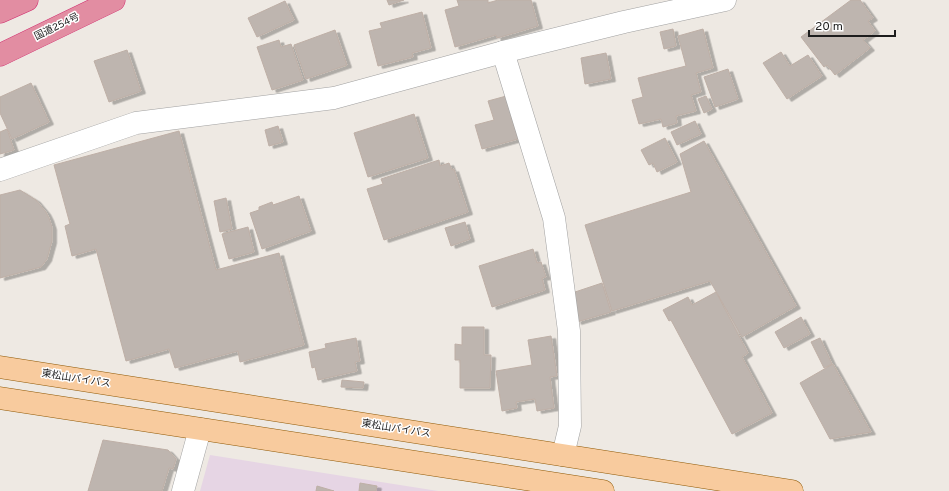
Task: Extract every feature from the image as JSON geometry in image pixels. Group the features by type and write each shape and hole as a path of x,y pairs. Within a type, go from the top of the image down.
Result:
{"highway":[{"path":"0,12 27,0"},
{"name":"国道254号","path":"0,55 114,0"}],"main road":[{"name":"東松山バイパス","path":"0,367 792,491"},
{"path":"0,398 603,491"}],"street":[{"path":"0,170 136,123 334,98 503,52 624,22 725,0"},
{"path":"503,52 554,218 569,331 570,426 563,455"},
{"path":"183,491 200,429"}],"shaded area":[{"path":"210,455 438,491 200,491"}],"building":[{"path":"387,0 404,0 389,5"},
{"path":"457,0 488,0 488,3 498,0 531,0 538,26 497,38 496,35 455,47 445,10 459,6"},
{"path":"851,0 860,0 873,18 868,21 875,31 863,40 870,48 835,75 827,65 824,67 801,37"},
{"path":"285,1 294,20 257,37 248,18"},
{"path":"422,12 431,48 412,53 413,57 378,66 369,31 382,28 380,23"},
{"path":"673,29 676,46 664,49 660,32"},
{"path":"703,29 713,68 696,73 701,92 691,95 696,111 676,116 677,123 663,127 661,119 639,124 632,100 643,97 638,78 686,66 678,36"},
{"path":"335,30 347,65 306,79 294,45"},
{"path":"279,40 281,47 291,44 303,80 272,90 257,47"},
{"path":"127,50 141,91 109,102 94,61"},
{"path":"781,52 790,66 808,55 822,76 787,99 763,63"},
{"path":"606,53 611,79 585,84 581,58"},
{"path":"728,69 738,99 715,107 704,77"},
{"path":"31,83 49,122 12,139 0,113 0,97"},
{"path":"510,95 512,118 518,139 482,149 475,125 494,120 488,101"},
{"path":"706,96 712,109 704,113 698,99"},
{"path":"414,114 428,158 368,177 354,133"},
{"path":"695,121 701,134 677,145 671,132"},
{"path":"278,126 283,142 269,146 265,130"},
{"path":"7,129 14,150 0,154 0,132"},
{"path":"179,131 216,270 279,253 304,345 240,362 238,351 175,368 169,349 126,361 96,249 72,256 65,226 70,224 54,165"},
{"path":"665,138 677,162 657,172 653,163 649,165 641,150"},
{"path":"704,141 796,306 742,337 710,281 612,311 585,225 691,192 680,154"},
{"path":"439,160 440,166 449,163 452,170 454,169 468,212 384,240 367,189 383,184 381,179"},
{"path":"20,190 36,200 46,212 52,227 52,241 47,259 41,267 0,278 0,195"},
{"path":"299,196 311,231 262,249 250,213 259,210 259,207 272,202 273,205"},
{"path":"226,198 232,229 220,232 214,201"},
{"path":"465,222 470,239 451,246 445,228"},
{"path":"248,227 254,252 229,259 222,234"},
{"path":"533,249 537,263 541,262 546,277 542,278 545,290 492,307 479,266"},
{"path":"602,283 611,312 577,322 569,294"},
{"path":"716,292 748,353 742,357 772,413 732,434 671,320 669,321 663,310 688,297 692,305"},
{"path":"801,317 810,334 784,348 775,332"},
{"path":"462,327 484,327 484,355 491,355 490,388 460,388 460,360 455,360 455,344 462,345"},
{"path":"551,336 557,376 550,377 554,408 537,411 535,399 516,402 517,408 502,411 496,371 532,365 528,340"},
{"path":"356,338 360,361 355,362 357,371 318,380 315,367 312,368 309,352 326,348 325,344"},
{"path":"820,338 832,364 824,368 811,342"},
{"path":"833,364 871,432 830,439 800,383"},
{"path":"342,380 364,382 363,388 341,387"},
{"path":"103,440 168,450 176,459 173,469 169,468 162,491 88,491"},
{"path":"360,483 377,486 376,491 359,491"},
{"path":"317,486 334,491 316,491"}]}
